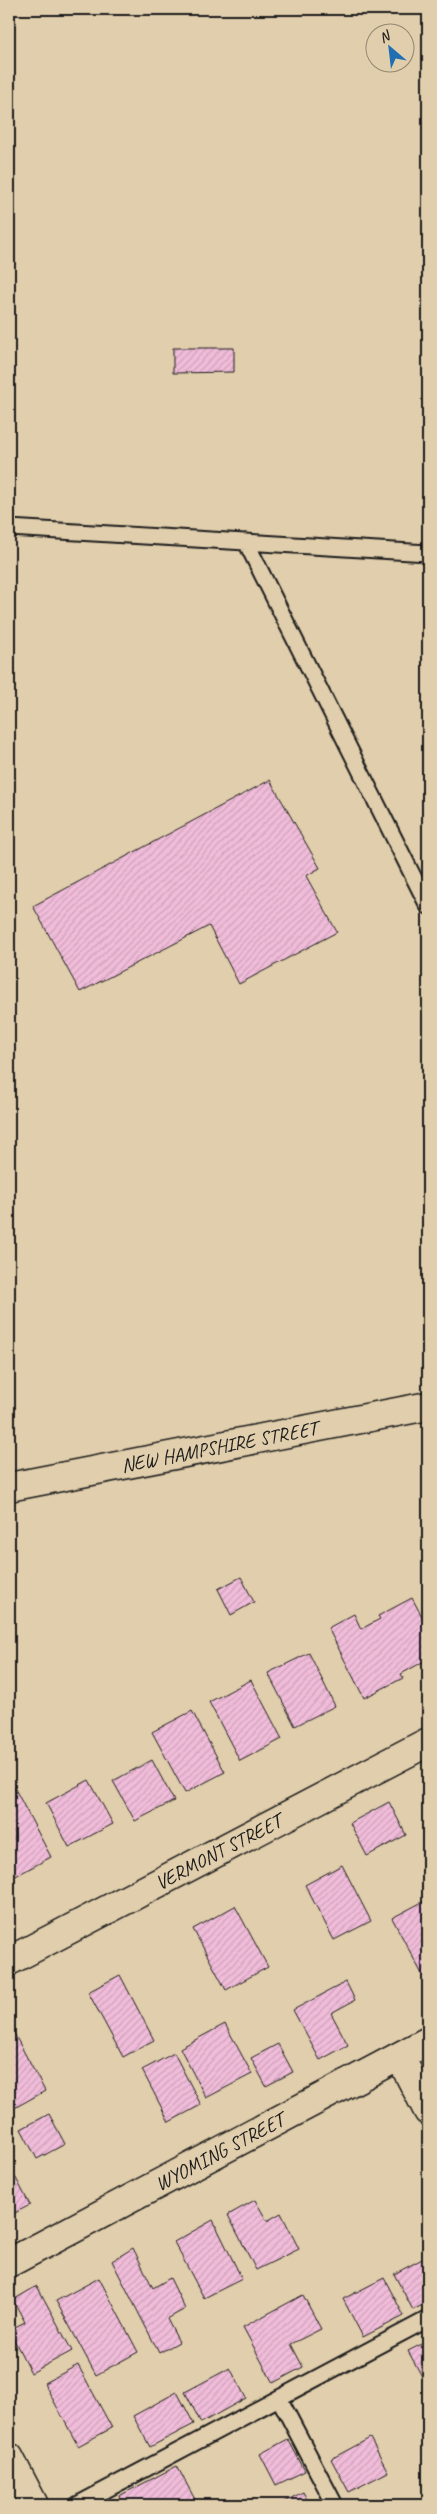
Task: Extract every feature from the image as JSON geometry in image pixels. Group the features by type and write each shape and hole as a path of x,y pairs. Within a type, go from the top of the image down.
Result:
{"street":[{"name":"NEW HAMPSHIRE STREET","path":"9,1487 428,1406"},
{"name":"VERMONT STREET","path":"9,1961 428,1742"},
{"name":"WYOMING STREET","path":"9,2264 428,2041"},
{"path":"400,2057 428,2111"},
{"path":"9,2457 34,2505"}],"lane":[{"path":"9,528 428,553"},
{"path":"246,542 428,906"},
{"path":"78,2505 428,2319"},
{"path":"279,2398 334,2505"}],"building":[{"path":"173,348 234,348 234,372 173,373"},
{"path":"270,780 320,868 306,876 337,932 239,984 209,926 80,992 33,906"},
{"path":"241,1577 254,1602 231,1615 218,1589"},
{"path":"412,1598 425,1622 428,1620 428,1659 401,1674 403,1678 364,1698 328,1628 354,1614 361,1629 380,1619 378,1616"},
{"path":"309,1653 335,1706 295,1726 268,1673"},
{"path":"251,1680 282,1739 240,1761 209,1702"},
{"path":"192,1711 225,1772 185,1793 152,1732"},
{"path":"152,1760 174,1801 135,1821 113,1781"},
{"path":"89,1780 113,1824 69,1847 46,1803"},
{"path":"14,1787 51,1857 10,1879 9,1790"},
{"path":"389,1802 406,1835 367,1856 350,1823"},
{"path":"342,1865 371,1921 334,1940 305,1885"},
{"path":"428,1899 428,1973 423,1976 392,1918"},
{"path":"235,1906 268,1967 226,1990 193,1929"},
{"path":"120,1975 154,2040 123,2057 88,1992"},
{"path":"346,1982 355,2000 331,2013 348,2045 320,2060 293,2010"},
{"path":"225,2024 252,2074 206,2098 180,2048"},
{"path":"9,2027 45,2091 9,2111"},
{"path":"278,2044 293,2072 266,2086 251,2058"},
{"path":"174,2053 201,2105 169,2122 142,2070"},
{"path":"49,2114 65,2144 37,2159 21,2129"},
{"path":"9,2165 30,2205 9,2216"},
{"path":"255,2200 267,2221 281,2213 299,2249 256,2270 228,2215"},
{"path":"213,2220 242,2279 204,2298 174,2242"},
{"path":"133,2248 153,2288 170,2278 185,2309 167,2319 179,2342 159,2353 112,2261"},
{"path":"428,2256 428,2302 413,2310 394,2274"},
{"path":"99,2278 138,2352 96,2375 56,2301"},
{"path":"384,2278 404,2316 363,2337 343,2299"},
{"path":"37,2286 72,2351 31,2373 9,2330 25,2322 13,2300"},
{"path":"303,2295 321,2329 291,2344 303,2367 273,2383 243,2327"},
{"path":"428,2341 428,2378 424,2380 408,2351"},
{"path":"78,2365 112,2428 78,2446 44,2383"},
{"path":"230,2368 246,2398 201,2423 185,2392"},
{"path":"177,2392 194,2424 150,2447 133,2416"},
{"path":"370,2438 388,2472 349,2492 331,2459"},
{"path":"288,2439 305,2471 276,2485 260,2454"},
{"path":"177,2466 198,2505 123,2505 119,2496"},
{"path":"303,2492 310,2505 278,2505"}]}
